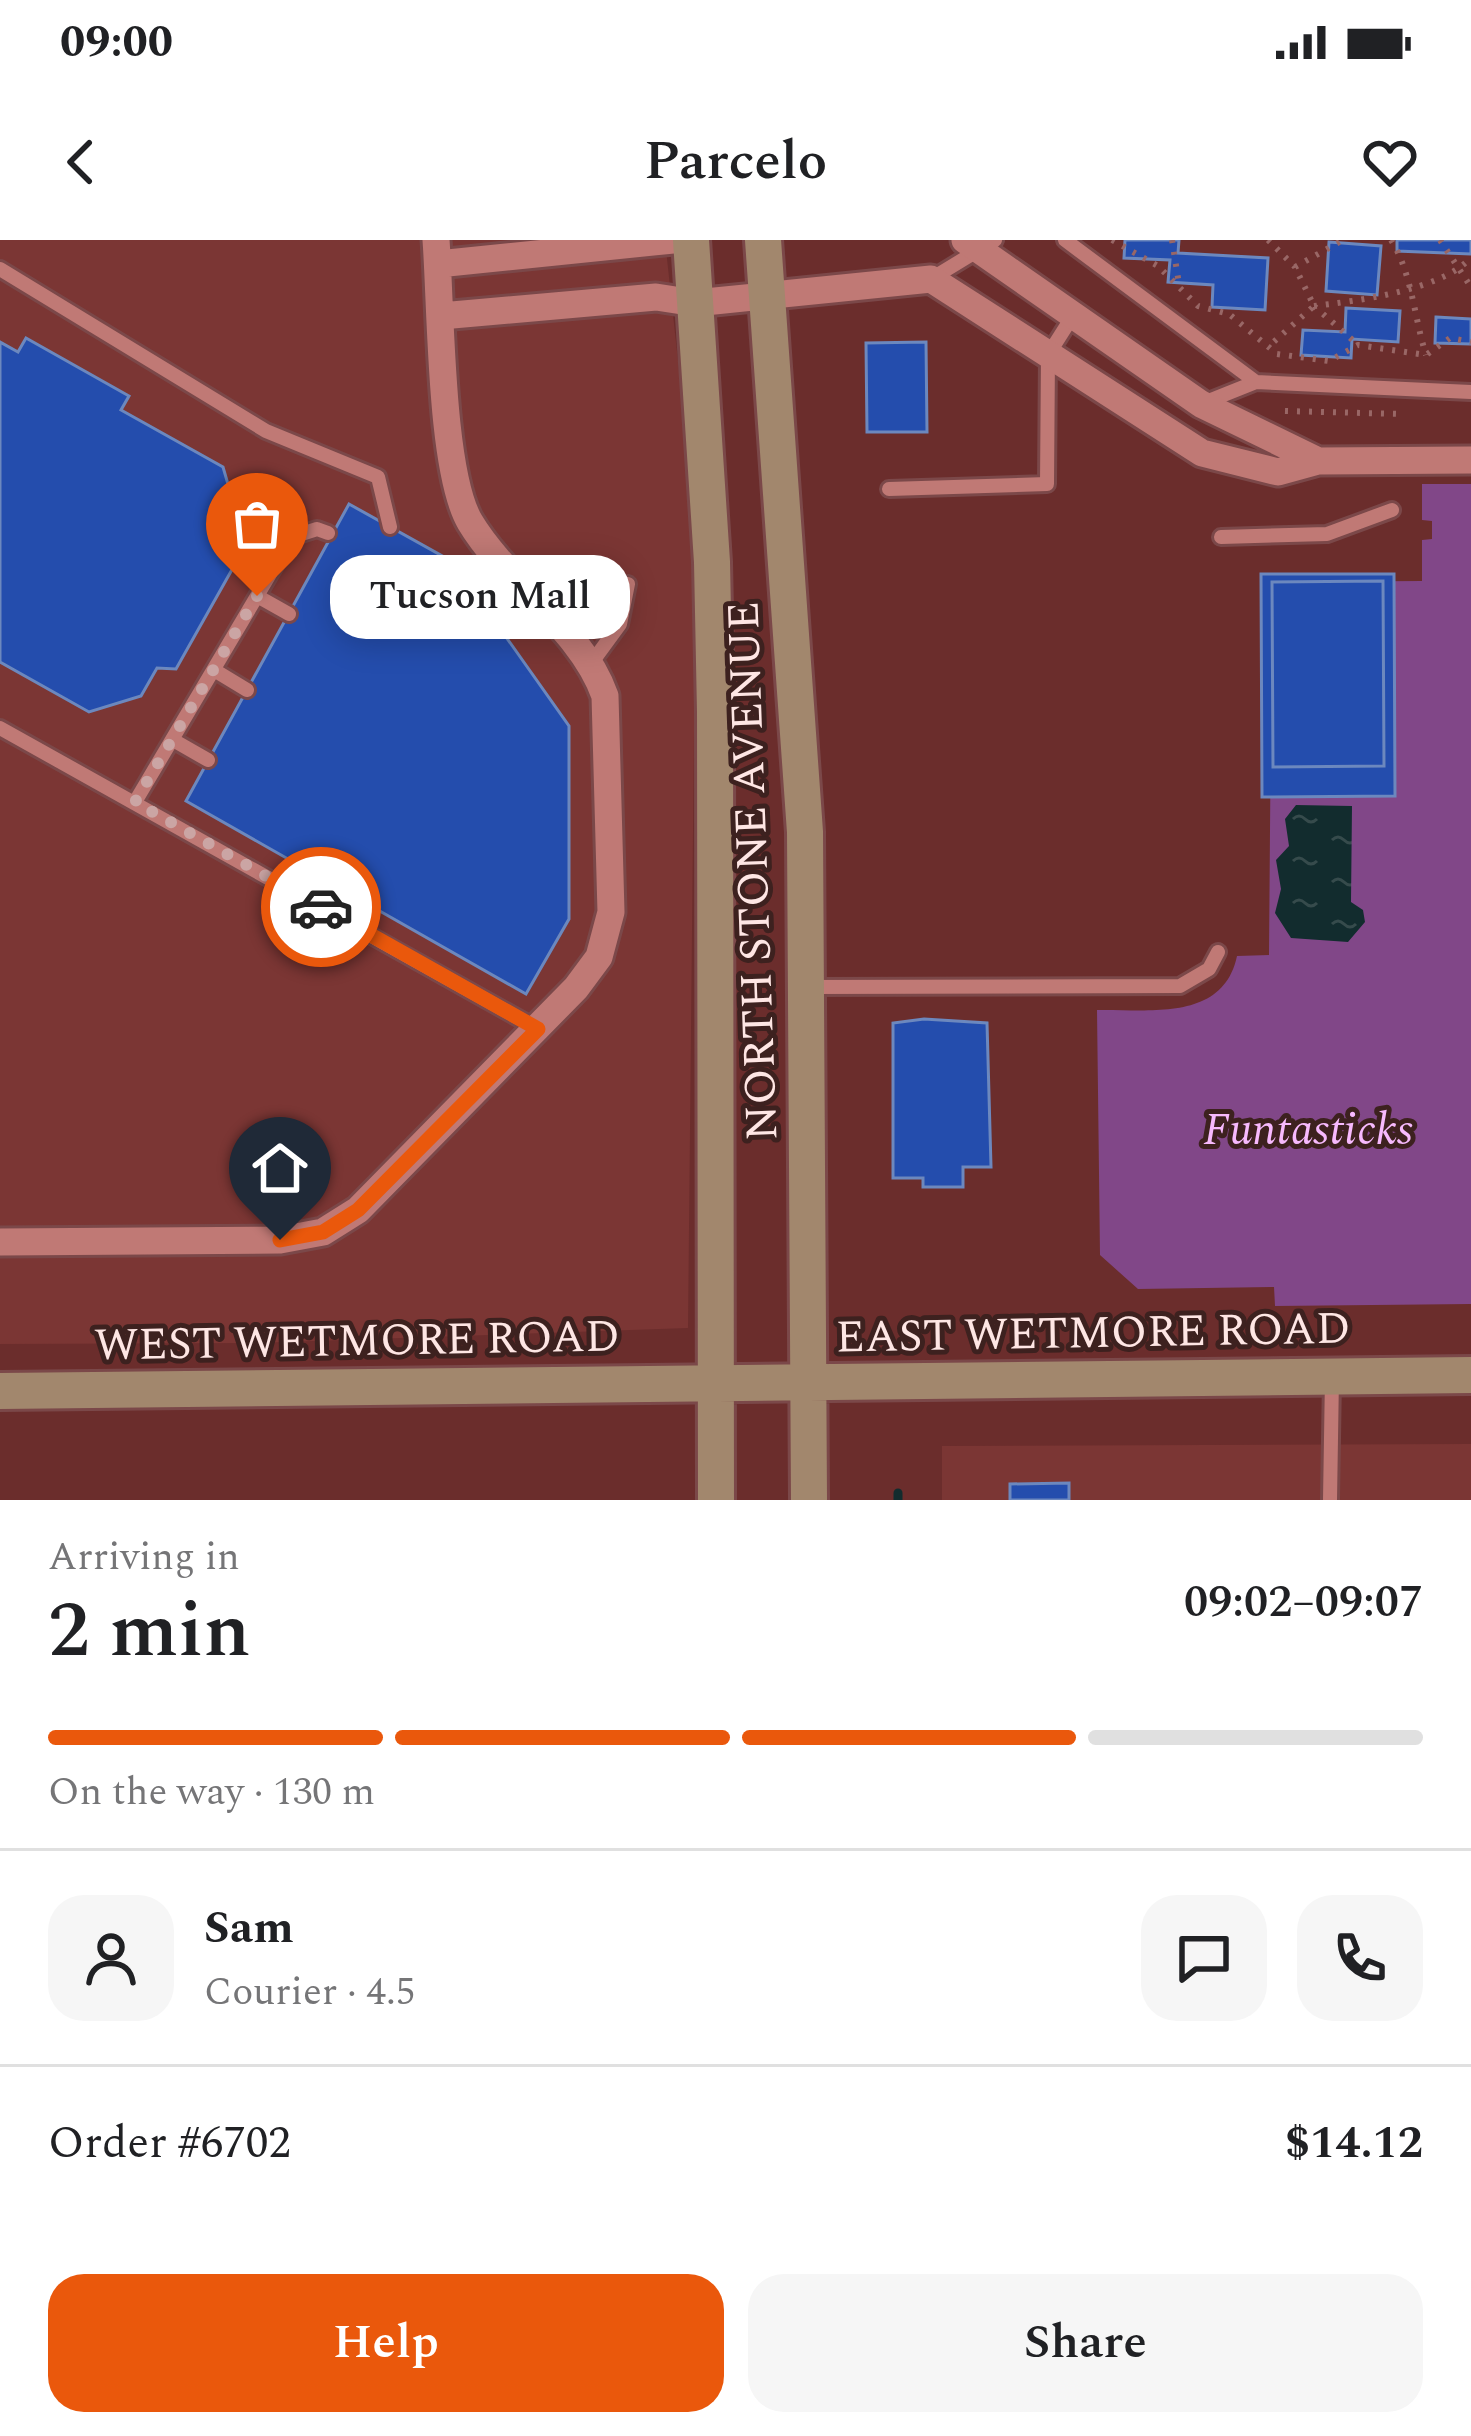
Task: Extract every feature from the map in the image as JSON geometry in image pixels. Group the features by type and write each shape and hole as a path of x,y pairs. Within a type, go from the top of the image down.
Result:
{"main road":[{"name":"NORTH STONE AVENUE","path":"691,240 716,712 716,1500"},
{"name":"NORTH STONE AVENUE","path":"763,240 810,987 809,1500"},
{"name":"EAST WETMORE ROAD","path":"716,1382 1471,1376"},
{"name":"WEST WETMORE ROAD","path":"0,1390 716,1382"}],"street":[{"path":"0,1242 280,1240 323,1232 358,1210 588,975 607,936 611,912 608,714 590,665 468,518 453,469 437,252 673,240"},
{"path":"981,244 1201,404 1318,461"},
{"path":"441,316 656,297 695,303 931,279 1202,453 1278,472 1318,461 1471,460"}],"lane":[{"path":"1065,240 1256,382"},
{"path":"931,279 981,244"},
{"path":"0,269 266,431 378,477 390,527"},
{"path":"889,489 1047,484 1048,355 1073,314"},
{"path":"1201,404 1256,382 1471,392"},
{"path":"1221,537 1327,534 1392,510"},
{"path":"135,802 292,537 317,529 328,533"},
{"path":"590,665 620,625 628,584"},
{"path":"257,596 289,614"},
{"path":"214,670 247,690"},
{"path":"0,728 538,1029"},
{"path":"172,740 208,760"},
{"path":"810,987 1180,986 1210,968 1218,952"},
{"path":"1330,1500 1332,1377"}],"path":[{"path":"1112,240 1158,266 1198,306 1229,314 1276,354 1329,361 1358,345"},
{"path":"1172,240 1180,287"},
{"path":"1268,240 1295,267 1314,306 1358,345 1426,355 1450,338 1471,341"},
{"path":"1324,240 1324,251"},
{"path":"1295,267 1343,240"},
{"path":"1390,240 1406,264 1426,355"},
{"path":"1440,240 1471,287"},
{"path":"1268,347 1314,306 1373,299 1459,272 1471,257"},
{"path":"1274,411 1406,414"}],"shaded area":[{"path":"0,240 665,240 685,426 695,633 688,1328 255,1343 0,1344"},
{"path":"1471,1444 1471,1500 942,1500 942,1446"}],"green space":[{"name":"Funtasticks","path":"1422,484 1471,484 1471,1304 1275,1306 1274,1287 1138,1289 1100,1255 1097,1010 1160,1010 1200,1002 1217,992 1237,956 1269,955 1272,582 1422,581 1422,540 1432,539 1432,521 1422,520"}],"water":[{"path":"1296,805 1352,806 1351,902 1363,910 1365,922 1348,942 1291,938 1275,913 1281,889 1276,860 1289,846 1285,819"}],"building":[{"path":"1125,240 1179,240 1178,253 1268,258 1265,310 1212,307 1213,285 1168,282 1170,260 1124,258"},
{"path":"1397,240 1471,240 1471,254 1397,251"},
{"path":"1329,242 1381,246 1377,295 1326,291"},
{"path":"1346,308 1400,311 1398,342 1352,339 1351,358 1301,355 1303,330 1345,332"},
{"path":"1436,317 1471,319 1471,344 1435,343"},
{"path":"26,338 129,396 121,410 223,467 239,522 223,550 234,566 176,669 157,668 141,696 89,712 0,662 0,342 18,352"},
{"path":"926,342 927,432 867,432 866,343"},
{"path":"349,504 453,562 569,726 569,919 526,994 186,801"},
{"path":"1261,574 1394,574 1395,796 1262,797","holes":["1383,581 1384,766 1273,767 1272,582"]},
{"path":"1383,581 1384,766 1273,767 1272,582"},
{"path":"924,1019 987,1023 991,1167 963,1167 963,1187 923,1187 923,1178 893,1178 893,1023"},
{"path":"1069,1483 1069,1500 1010,1500 1010,1484"}],"waterway":[{"path":"898,1493 898,1500"}],"way so far":[{"path":"257,596 135,802 321,907"}],"place":[{"name":"Tucson Mall","path":"257,596"}],"route":[{"path":"280,1240 323,1232 358,1210 538,1029 321,907"}]}
